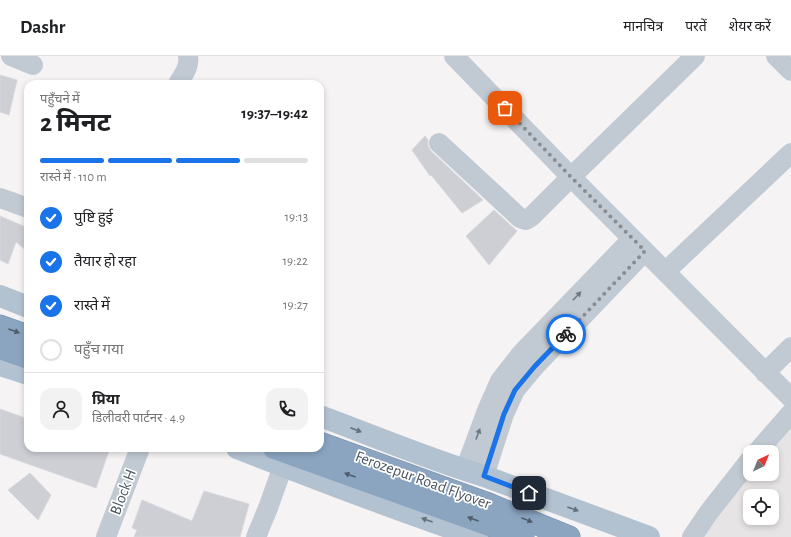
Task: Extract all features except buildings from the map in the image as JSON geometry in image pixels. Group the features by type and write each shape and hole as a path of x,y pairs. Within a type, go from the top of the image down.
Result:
{"highway":[{"path":"0,326 24,335"},
{"path":"0,348 24,357"},
{"name":"Ferozepur Road Flyover","path":"324,444 486,503 569,537"},
{"name":"Ferozepur Road Flyover","path":"278,457 523,537"}],"main road":[{"path":"0,296 24,305"},
{"path":"0,365 24,373"},
{"path":"324,417 649,537"},
{"path":"255,452 278,457 437,523 477,537"}],"street":[{"path":"11,56 34,65"},
{"path":"180,80 186,71 189,61 188,56"},
{"path":"454,56 571,177 791,398"},
{"path":"440,143 520,218 526,220 531,217 695,56"},
{"path":"666,271 791,153"},
{"path":"0,198 24,207"},
{"path":"474,473 488,408 500,381 521,354 639,245"},
{"path":"765,373 791,347"},
{"path":"763,445 791,413"},
{"name":"Block H","path":"106,537 138,452"},
{"path":"256,537 268,508 278,457"},
{"path":"692,537 712,507 743,469"}],"shaded area":[{"path":"791,425 791,537 695,537 744,481 779,481 779,445 771,445"}],"way so far":[{"path":"505,108 645,251 566,334"}],"route":[{"path":"529,493 484,476 504,414 515,390 535,366 566,334"}]}
